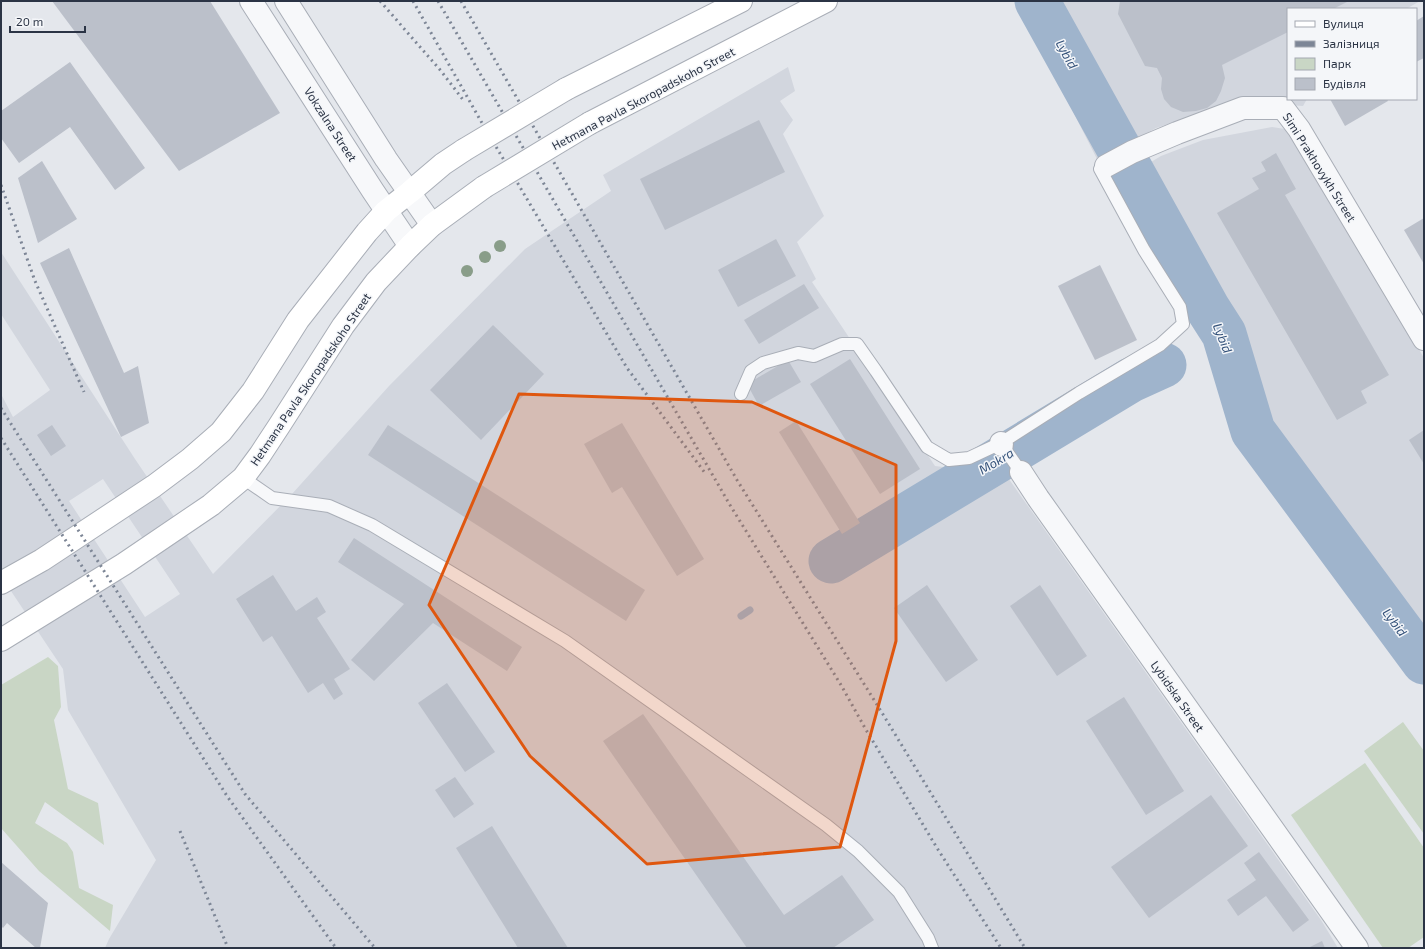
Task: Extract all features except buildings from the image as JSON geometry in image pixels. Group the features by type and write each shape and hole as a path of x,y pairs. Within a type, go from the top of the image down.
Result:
{"main road":[{"path":"1,583 42,560 154,486 190,459 221,432 253,391 307,308 367,232 386,212 443,164 566,88 741,1"},
{"name":"Hetmana Pavla Skoropadskoho Street","path":"1,640 124,564 211,505 243,478 276,432 343,326 376,282 410,246 432,226 484,187 590,123 826,1"}],"street":[{"name":"Vokzalna Street","path":"251,1 386,212 410,246"},
{"path":"286,1 386,159 432,226"},
{"name":"Simi Prakhovykh Street","path":"1099,169 1132,152 1177,132 1243,108 1283,108 1299,129 1424,339"},
{"name":"Lybidska Street","path":"1021,472 1357,948"}],"lane":[{"path":"741,394 751,371 763,363 798,354 814,356 842,344 857,344 927,447 949,460 969,458 1001,444 1079,393 1160,345 1183,324 1180,307 1144,250 1099,169"},
{"name":"Lybidska Street","path":"1001,444 1021,472"},
{"path":"243,478 272,498 329,506 372,525 565,641 826,825 858,851 899,892 928,938 932,948"}],"highlighted area":[{"path":"519,394 752,402 896,465 896,641 840,847 647,864 530,756 429,605"}],"shaded area":[{"path":"1017,1 1420,1 1408,8 1287,8 1287,100 1306,100 1303,106 1289,105 1177,121 1156,128 1098,161"},
{"path":"788,67 795,91 780,101 793,120 783,134 824,216 797,242 816,279 812,282 935,466 1006,475 1321,920 1338,948 105,948 156,860 68,710 63,669 1,576 1,394 13,417 50,390 1,314 1,252 135,459 213,574 292,494 389,386 525,249 611,191 603,175","holes":["103,479 180,594 145,617 69,501"]},
{"path":"1272,127 1285,129 1295,140 1424,358 1424,639 1256,418 1230,314 1146,165 1161,156 1203,140"}],"green space":[{"path":"999,450 1017,475 863,562 865,551 855,547 831,562 818,546 951,468"},
{"path":"48,657 58,666 61,707 54,720 68,789 98,803 104,845 45,802 35,823 67,843 73,852 79,888 113,905 110,931 39,871 1,828 1,685"},
{"path":"1403,722 1424,751 1424,834 1364,751"},
{"path":"1365,763 1424,848 1424,937 1408,948 1383,948 1291,815"}],"waterway":[{"name":"Lybid","path":"1037,1 1208,309 1224,334 1253,431 1424,662"},
{"name":"Mokra","path":"831,561 1131,380 1164,365"},
{"path":"741,616 750,610"}],"railway":[{"path":"380,1 441,71 464,101"},
{"path":"413,1 482,123 627,368 705,473"},
{"path":"438,1 730,505 841,685 937,848 1001,948"},
{"path":"461,1 737,480 884,716 1025,948"},
{"path":"1,185 35,281 84,392"},
{"path":"1,408 245,794 375,948"},
{"path":"1,438 227,796 336,948"},
{"path":"180,831 228,948"}]}
